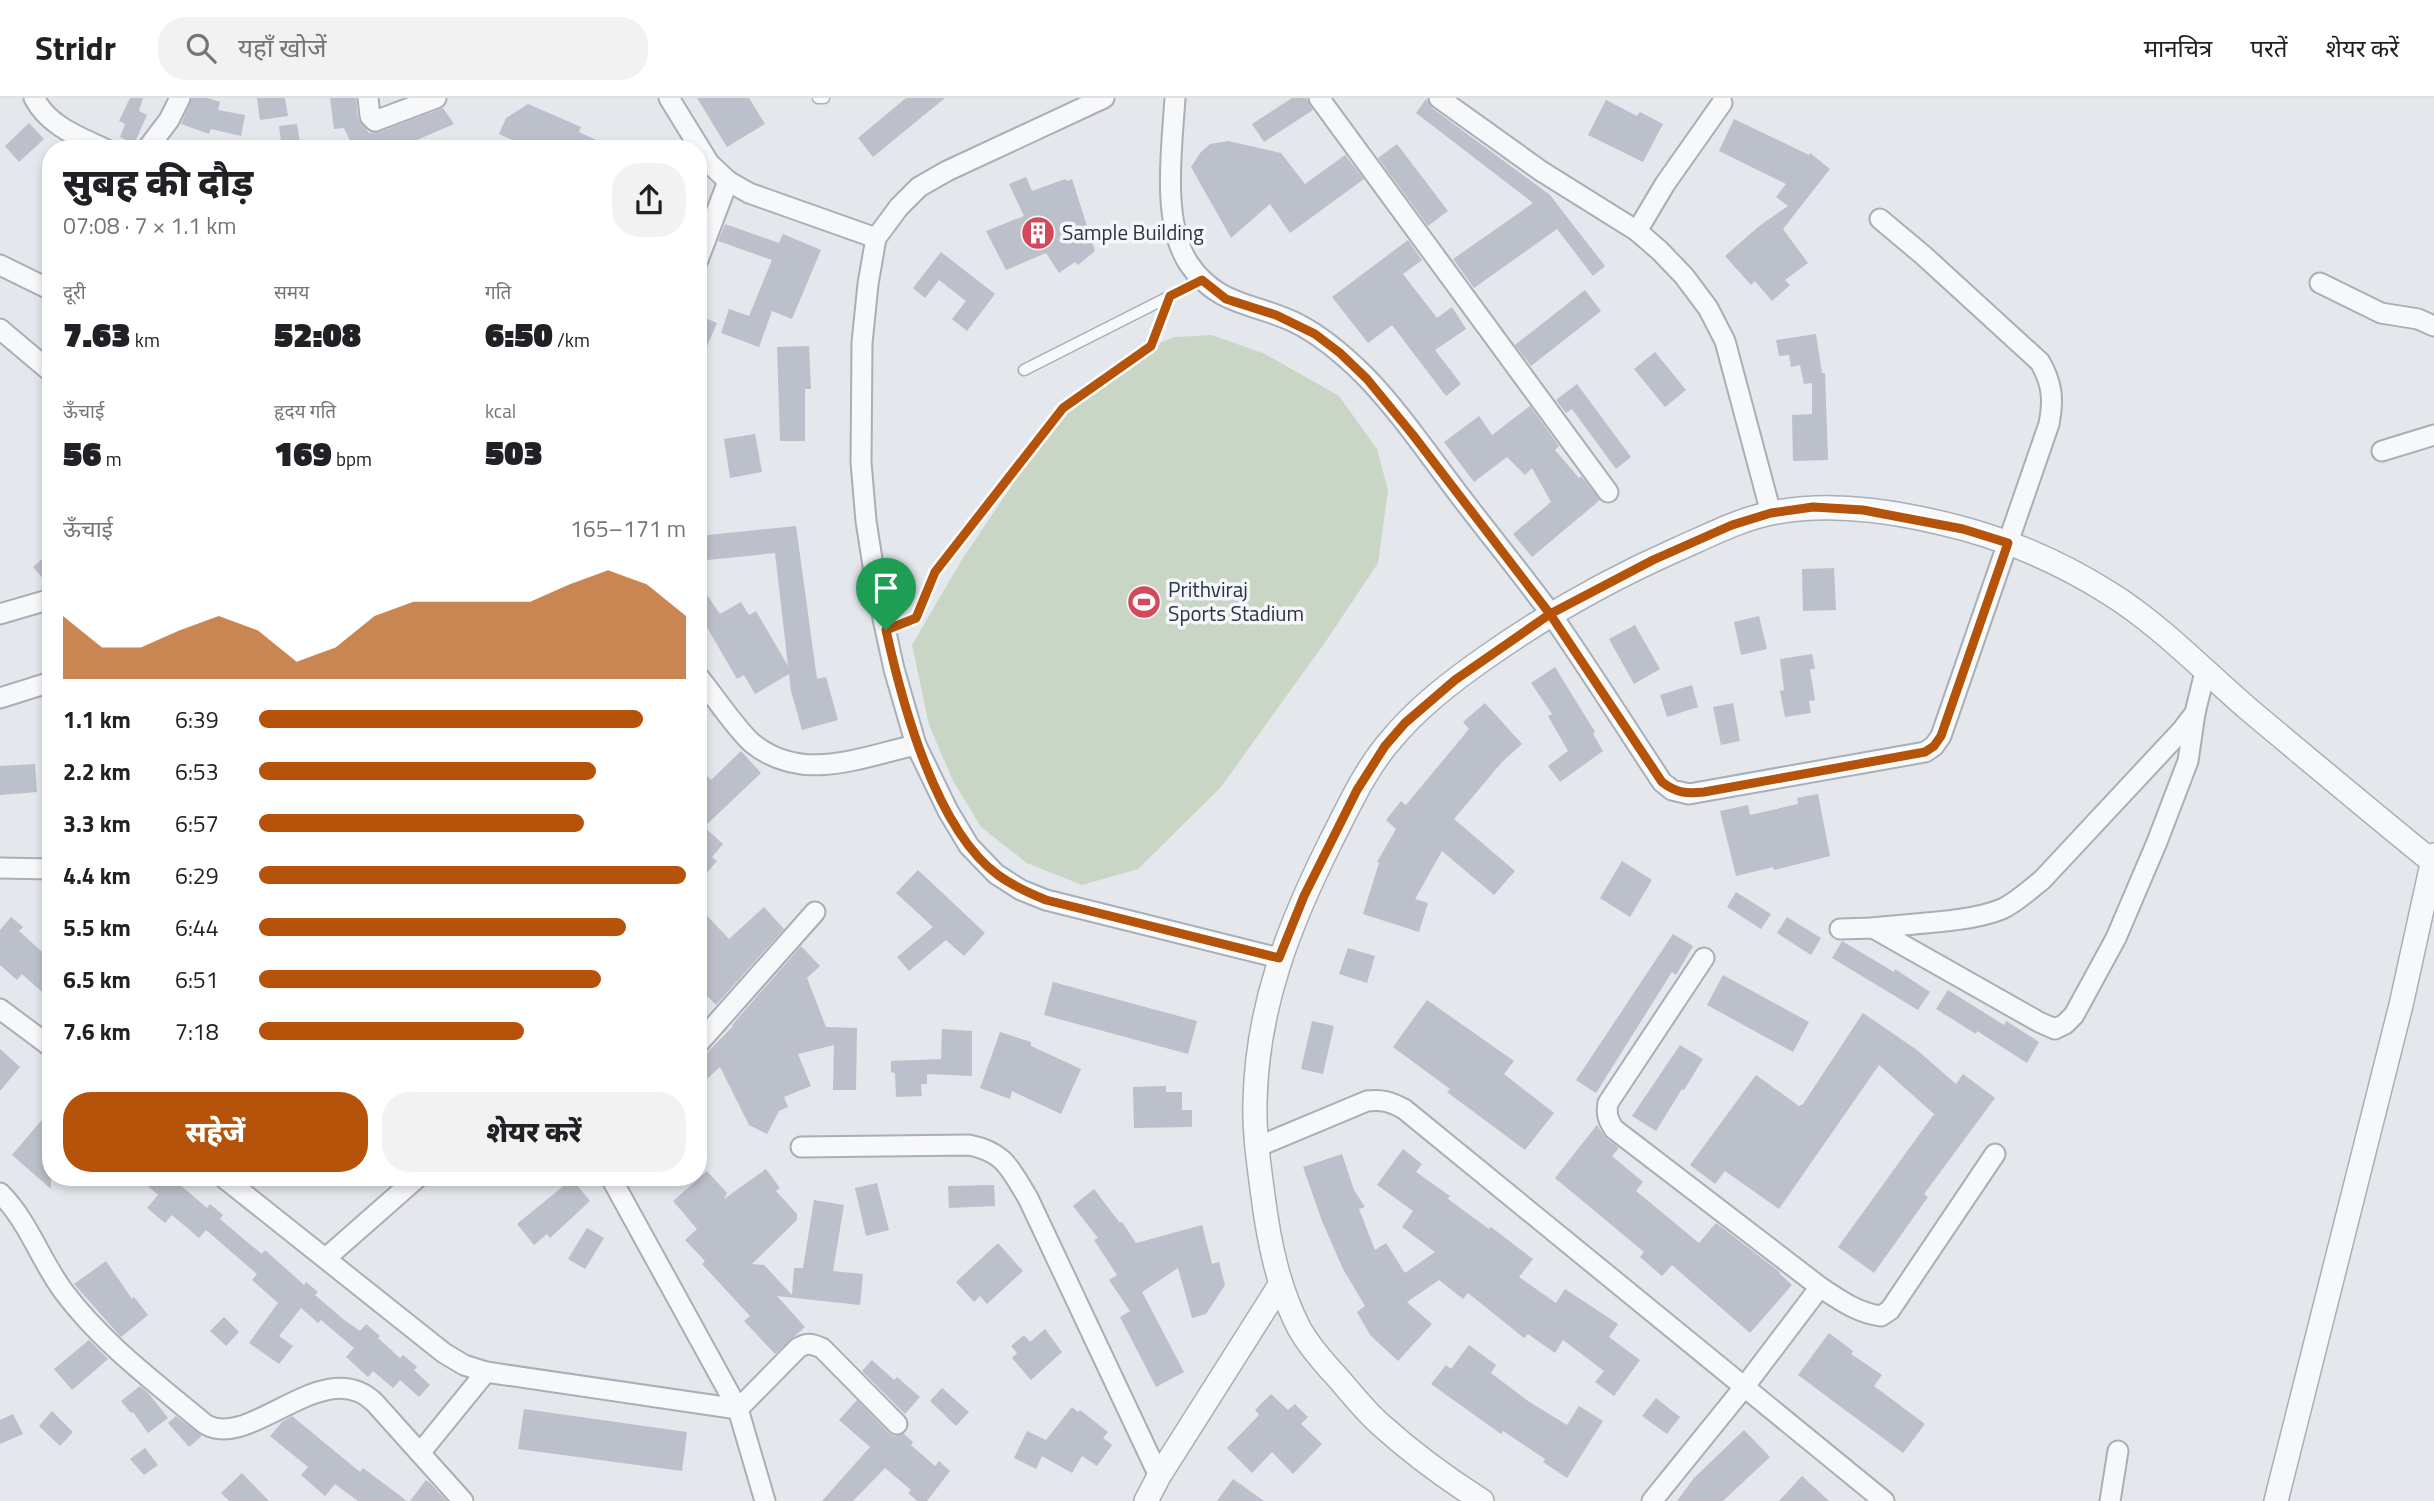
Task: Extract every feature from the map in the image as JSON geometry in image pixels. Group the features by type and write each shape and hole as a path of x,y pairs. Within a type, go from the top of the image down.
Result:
{"street":[{"path":"34,98 42,112 54,123 87,140"},
{"path":"154,140 169,120 180,98"},
{"path":"368,98 370,116 375,121 436,98"},
{"path":"669,98 695,140"},
{"path":"1175,98 1170,183 1179,242 1188,263 1202,280 1226,299 1296,323 1323,340 1358,370 1413,435 1550,614 1662,782 1672,790 1689,794 1925,752 1934,746 1941,736 2049,424 2053,402 2050,379 2040,362 1880,219"},
{"path":"1319,98 1608,492"},
{"path":"1089,101 919,187 899,207 876,238 862,343 861,461 866,521 886,630 916,745 948,811 969,846 996,874 1021,890 1046,900 1279,958"},
{"path":"1451,101 1541,171 1637,231 1684,276 1708,307 1725,341 1771,513"},
{"path":"1637,231 1665,184 1722,103"},
{"path":"707,160 728,181 749,193 876,238"},
{"path":"707,236 728,181"},
{"path":"0,265 42,286"},
{"path":"2320,283 2381,313 2418,319 2434,326"},
{"path":"0,329 42,364"},
{"path":"2382,451 2434,435"},
{"path":"1482,1501 1439,1473 1378,1422 1329,1368 1302,1333 1280,1285 1266,1223 1256,1147 1255,1103 1258,1059 1267,1003 1279,958 1304,896 1357,790 1385,746 1405,723 1455,680 1550,614 1653,560 1732,525 1771,513 1813,507 1863,510 1963,529 2040,556 2110,593 2149,622 2341,789 2434,860 2401,1005 2276,1501"},
{"path":"0,614 42,602"},
{"path":"1873,928 2039,1022 2055,1029 2065,1024 2074,1015 2116,938 2157,842 2188,761 2195,713 2206,672"},
{"path":"0,698 42,685"},
{"path":"707,687 751,742 787,763 818,767 916,745"},
{"path":"1840,929 1983,916 2020,899 2042,880 2195,713"},
{"path":"0,868 42,869"},
{"path":"707,1034 815,912"},
{"path":"1704,958 1608,1103 1609,1122 1614,1129 1820,1287 1867,1315 1881,1316 1890,1310 1995,1154"},
{"path":"0,1009 42,1040"},
{"path":"1256,1147 1367,1101 1392,1102 1404,1108 1884,1501"},
{"path":"802,1147 969,1145 990,1149 1009,1168 1028,1198 1159,1476"},
{"path":"234,1186 444,1353 464,1365 486,1372 738,1409"},
{"path":"326,1258 408,1186"},
{"path":"615,1186 738,1409 765,1501"},
{"path":"0,1194 22,1217 47,1265 77,1308 114,1347 205,1424 213,1429 230,1429 335,1388 357,1389 375,1403 463,1501"},
{"path":"1146,1501 1159,1476 1280,1285"},
{"path":"1652,1501 1745,1386 1820,1287"},
{"path":"738,1409 806,1343 822,1349 897,1424"},
{"path":"420,1453 486,1372"},
{"path":"2110,1501 2118,1451"}],"lane":[{"path":"818,98 824,98"},
{"path":"1024,370 1202,280"},
{"path":"886,630 916,618 935,572 1063,408 1151,346 1170,296"}],"green space":[{"name":"Prithviraj Sports Stadium","path":"1212,335 1265,354 1339,396 1377,449 1388,490 1378,563 1326,641 1221,787 1138,869 1082,885 1027,863 981,827 953,781 929,725 912,645 961,561 1073,395 1139,352 1174,337"}],"building":[{"path":"130,98 143,98 139,111 147,115 136,140 120,137 125,124 119,121"},
{"path":"192,98 208,98 220,102 218,110 245,115 241,136 211,129 209,134 181,124"},
{"path":"257,98 285,98 288,116 260,120"},
{"path":"330,98 356,98 358,118 369,133 379,132 443,108 454,124 417,140 350,140 344,128 334,129"},
{"path":"697,98 749,98 765,124 727,147"},
{"path":"906,98 945,98 873,157 858,138"},
{"path":"1292,98 1306,98 1313,110 1264,142 1252,124"},
{"path":"1426,99 1432,108 1550,195 1605,266 1593,276 1557,229 1474,288 1453,259 1533,203 1416,113"},
{"path":"1606,100 1637,116 1640,112 1663,124 1643,162 1588,135"},
{"path":"528,104 581,127 579,132 596,140 512,140 499,134 506,118"},
{"path":"1734,119 1809,155 1810,153 1830,169 1783,229 1808,263 1785,280 1790,285 1772,301 1755,281 1751,285 1725,256 1758,227 1788,206 1776,197 1786,184 1719,151"},
{"path":"29,123 44,139 19,162 5,146"},
{"path":"297,124 300,140 281,140 279,126"},
{"path":"1228,141 1281,153 1305,184 1345,155 1364,179 1290,233 1270,204 1231,238 1191,167 1210,144"},
{"path":"1397,144 1448,211 1428,226 1378,158"},
{"name":"Sample Building","path":"1026,177 1032,191 1072,179 1095,251 1078,265 1075,262 1059,273 1046,253 1006,270 986,231 1024,216 1009,184"},
{"path":"725,224 779,243 783,234 821,250 792,319 772,311 759,347 721,333 729,309 749,316 772,260 718,241"},
{"path":"1408,240 1422,260 1403,274 1437,318 1452,307 1466,329 1435,350 1461,384 1446,396 1392,325 1368,343 1332,297"},
{"path":"941,252 995,294 967,331 952,319 966,301 939,280 925,298 913,288"},
{"path":"1585,290 1601,311 1531,366 1515,345"},
{"path":"707,319 717,323 707,346"},
{"path":"1816,334 1822,373 1825,373 1828,460 1793,461 1792,415 1812,414 1812,383 1804,384 1800,365 1791,367 1789,355 1779,356 1776,340"},
{"path":"809,346 811,389 805,389 805,441 780,441 777,347"},
{"path":"1655,352 1686,390 1665,407 1634,369"},
{"path":"1577,384 1631,457 1616,469 1572,409 1566,413 1556,400"},
{"path":"1530,406 1559,446 1555,450 1600,500 1532,557 1513,534 1551,502 1532,468 1525,475 1507,457 1474,482 1444,442 1479,416 1492,435"},
{"path":"755,434 762,472 730,478 724,439"},
{"path":"796,526 817,679 826,677 838,720 802,730 789,674 755,694 744,675 737,679 707,627 707,595 720,614 741,602 749,615 756,611 788,666 775,553 707,560 707,535"},
{"path":"42,559 42,578 33,567"},
{"path":"1834,568 1836,610 1803,611 1802,569"},
{"path":"1759,616 1767,649 1741,655 1734,622"},
{"path":"1635,625 1660,669 1634,684 1609,639"},
{"path":"1812,654 1815,669 1810,669 1815,700 1809,701 1811,713 1785,717 1780,691 1784,690 1780,659"},
{"path":"1555,667 1595,732 1593,734 1603,751 1560,782 1548,766 1568,751 1548,716 1552,714 1531,683"},
{"path":"1692,685 1698,707 1667,717 1660,695"},
{"path":"1485,703 1522,744 1502,762 1454,819 1515,871 1494,895 1442,851 1415,899 1428,903 1419,932 1363,914 1379,863 1377,862 1396,829 1386,820 1401,801 1406,805 1469,729 1463,722"},
{"path":"1733,703 1740,741 1721,745 1713,707"},
{"path":"741,751 761,773 707,824 707,776 711,780"},
{"path":"35,764 37,792 0,795 0,766"},
{"path":"1818,794 1830,856 1736,876 1720,811 1748,805 1750,815 1798,804 1797,798"},
{"path":"707,830 723,844 712,857 717,861 707,873"},
{"path":"1622,861 1652,880 1630,917 1600,898"},
{"path":"918,870 985,933 964,956 946,940 909,971 897,957 933,927 896,893"},
{"path":"1736,892 1771,914 1761,929 1727,907"},
{"path":"764,907 784,929 716,1005 707,996 707,916 729,939"},
{"path":"11,917 23,927 19,931 42,952 42,992 22,974 17,980 0,965 0,930"},
{"path":"1787,917 1821,938 1811,955 1777,933"},
{"path":"1673,934 1693,946 1676,975 1672,972 1596,1093 1576,1080"},
{"path":"1842,941 1894,972 1895,969 1930,992 1918,1010 1832,958"},
{"path":"801,946 820,966 807,978 826,1027 857,1028 856,1090 833,1090 834,1045 798,1054 811,1086 784,1097 788,1107 779,1111 767,1134 749,1125 720,1067 707,1079 707,1053"},
{"path":"1348,948 1375,956 1367,983 1339,974"},
{"path":"1723,975 1809,1022 1793,1052 1707,1005"},
{"path":"1053,982 1197,1021 1188,1054 1044,1015"},
{"path":"1948,990 2004,1025 2006,1021 2039,1042 2027,1063 1936,1009"},
{"path":"1427,1000 1514,1061 1504,1074 1554,1113 1525,1150 1447,1092 1450,1089 1393,1047"},
{"path":"1863,1013 1917,1050 1956,1084 1963,1074 1995,1098 1924,1194 1928,1197 1874,1273 1838,1247 1934,1114 1879,1065 1779,1209 1725,1171 1715,1184 1690,1165 1756,1075 1799,1106 1803,1104"},
{"path":"1312,1021 1334,1026 1323,1074 1301,1069"},
{"path":"942,1029 972,1031 972,1076 927,1074 927,1084 921,1084 922,1096 896,1097 895,1073 891,1072 891,1061 941,1059"},
{"path":"1000,1032 1031,1042 1031,1046 1081,1069 1061,1114 1012,1091 1010,1099 980,1088"},
{"path":"1680,1045 1703,1059 1656,1131 1632,1116"},
{"path":"0,1049 20,1067 0,1091"},
{"path":"1166,1086 1166,1092 1182,1092 1182,1110 1192,1110 1192,1127 1134,1128 1133,1087"},
{"path":"42,1120 42,1181 12,1155"},
{"path":"1597,1125 1606,1138 1619,1148 1612,1156 1643,1182 1636,1191 1699,1243 1716,1223 1780,1272 1792,1285 1750,1333 1672,1265 1662,1276 1640,1257 1644,1252 1555,1178"},
{"path":"1403,1149 1422,1164 1416,1172 1450,1196 1448,1199 1533,1259 1519,1277 1556,1303 1565,1289 1618,1324 1609,1337 1640,1360 1614,1396 1595,1382 1604,1371 1563,1340 1555,1353 1528,1334 1524,1338 1468,1293 1463,1299 1439,1280 1407,1302 1432,1324 1398,1361 1370,1335 1357,1312 1365,1306 1343,1269 1303,1167 1342,1154 1354,1190 1365,1207 1359,1209 1375,1250 1386,1243 1405,1273 1435,1252 1402,1227 1413,1211 1377,1185"},
{"path":"766,1169 780,1188 776,1191 797,1214 797,1220 752,1264 764,1265 792,1295 794,1268 803,1268 814,1200 844,1205 833,1271 863,1274 860,1305 777,1296 805,1327 775,1354 744,1321 750,1316 702,1264 705,1261 685,1240 697,1229 673,1201 690,1186 707,1186 707,1171 727,1193 724,1199"},
{"path":"877,1183 889,1230 866,1236 855,1188"},
{"path":"994,1185 995,1206 949,1208 948,1186"},
{"path":"148,1186 181,1186 207,1208 210,1204 223,1215 220,1219 262,1254 265,1250 304,1285 306,1282 318,1292 315,1295 343,1319 360,1331 366,1324 400,1358 403,1355 417,1367 414,1370 430,1385 419,1397 400,1380 393,1388 373,1371 368,1377 346,1357 354,1348 321,1320 318,1323 301,1308 279,1336 293,1346 279,1364 249,1343 278,1303 252,1280 257,1274 206,1230 199,1238 172,1215 165,1223 147,1208 158,1195"},
{"path":"563,1186 578,1186 590,1201 550,1238 547,1234 534,1245 517,1224"},
{"path":"1094,1189 1136,1243 1202,1225 1212,1264 1219,1262 1225,1285 1206,1314 1192,1318 1178,1268 1142,1292 1184,1372 1156,1387 1120,1317 1130,1311 1109,1280 1117,1275 1094,1240 1098,1238 1073,1206"},
{"path":"587,1228 604,1238 585,1269 568,1259"},
{"path":"998,1243 1023,1271 987,1304 980,1296 974,1302 956,1282"},
{"path":"106,1261 132,1299 134,1297 148,1315 121,1337 74,1284"},
{"path":"224,1317 239,1332 226,1346 210,1331"},
{"path":"1045,1329 1062,1352 1031,1380 1012,1358 1017,1353 1011,1346 1024,1335 1030,1342"},
{"path":"1829,1333 1853,1351 1851,1354 1882,1375 1874,1386 1925,1424 1903,1453 1798,1375"},
{"path":"89,1340 108,1359 72,1390 54,1369"},
{"path":"1469,1345 1496,1365 1491,1373 1528,1401 1567,1425 1579,1406 1603,1421 1567,1478 1543,1462 1545,1459 1503,1431 1501,1434 1431,1384 1446,1365 1451,1369"},
{"path":"872,1360 894,1380 897,1377 920,1397 905,1414 862,1371"},
{"path":"140,1386 168,1418 148,1433 121,1401"},
{"path":"942,1388 969,1412 956,1426 930,1401"},
{"path":"1271,1394 1288,1410 1295,1404 1308,1417 1301,1424 1322,1444 1293,1474 1272,1452 1252,1473 1227,1448 1259,1415 1255,1410"},
{"path":"1656,1398 1680,1417 1667,1434 1642,1416"},
{"path":"857,1400 889,1433 894,1436 904,1434 913,1442 911,1445 935,1466 939,1461 950,1471 927,1501 917,1501 908,1493 911,1490 885,1468 853,1501 822,1501 870,1447 839,1420"},
{"path":"1072,1407 1108,1432 1103,1438 1112,1445 1097,1466 1082,1456 1072,1473 1042,1456 1036,1469 1014,1458 1027,1431 1046,1440"},
{"path":"524,1409 687,1432 682,1471 518,1449"},
{"path":"52,1411 73,1432 60,1446 39,1426"},
{"path":"13,1414 23,1434 0,1444 0,1420"},
{"path":"176,1416 202,1436 189,1447 168,1423"},
{"path":"292,1416 360,1472 363,1468 407,1501 358,1501 335,1484 325,1496 301,1475 308,1467 270,1436 282,1422"},
{"path":"1744,1430 1770,1457 1723,1501 1677,1501 1694,1478"},
{"path":"145,1448 158,1465 144,1475 130,1459"},
{"path":"242,1473 269,1501 229,1501 221,1493"},
{"path":"1802,1476 1829,1501 1779,1501"},
{"path":"1233,1479 1264,1501 1217,1501"},
{"path":"426,1480 430,1483 447,1501 410,1501"}],"place":[{"name":"Sample Building","path":"1038,233"},
{"name":"Prithviraj Sports Stadium","path":"1144,602"}],"route":[{"path":"886,630 894,669 916,745 948,811 969,846 996,874 1021,890 1046,900 1279,958 1304,896 1357,790 1385,746 1405,723 1455,680 1550,614 1653,560 1732,525 1771,513 1813,507 1863,510 1963,529 2008,543 1941,736 1934,746 1925,752 1704,792 1689,794 1672,790 1662,782 1550,614 1367,379 1315,334 1276,315 1226,299 1202,280 1170,296 1151,346 1063,408 935,572 916,618 886,630"}]}
